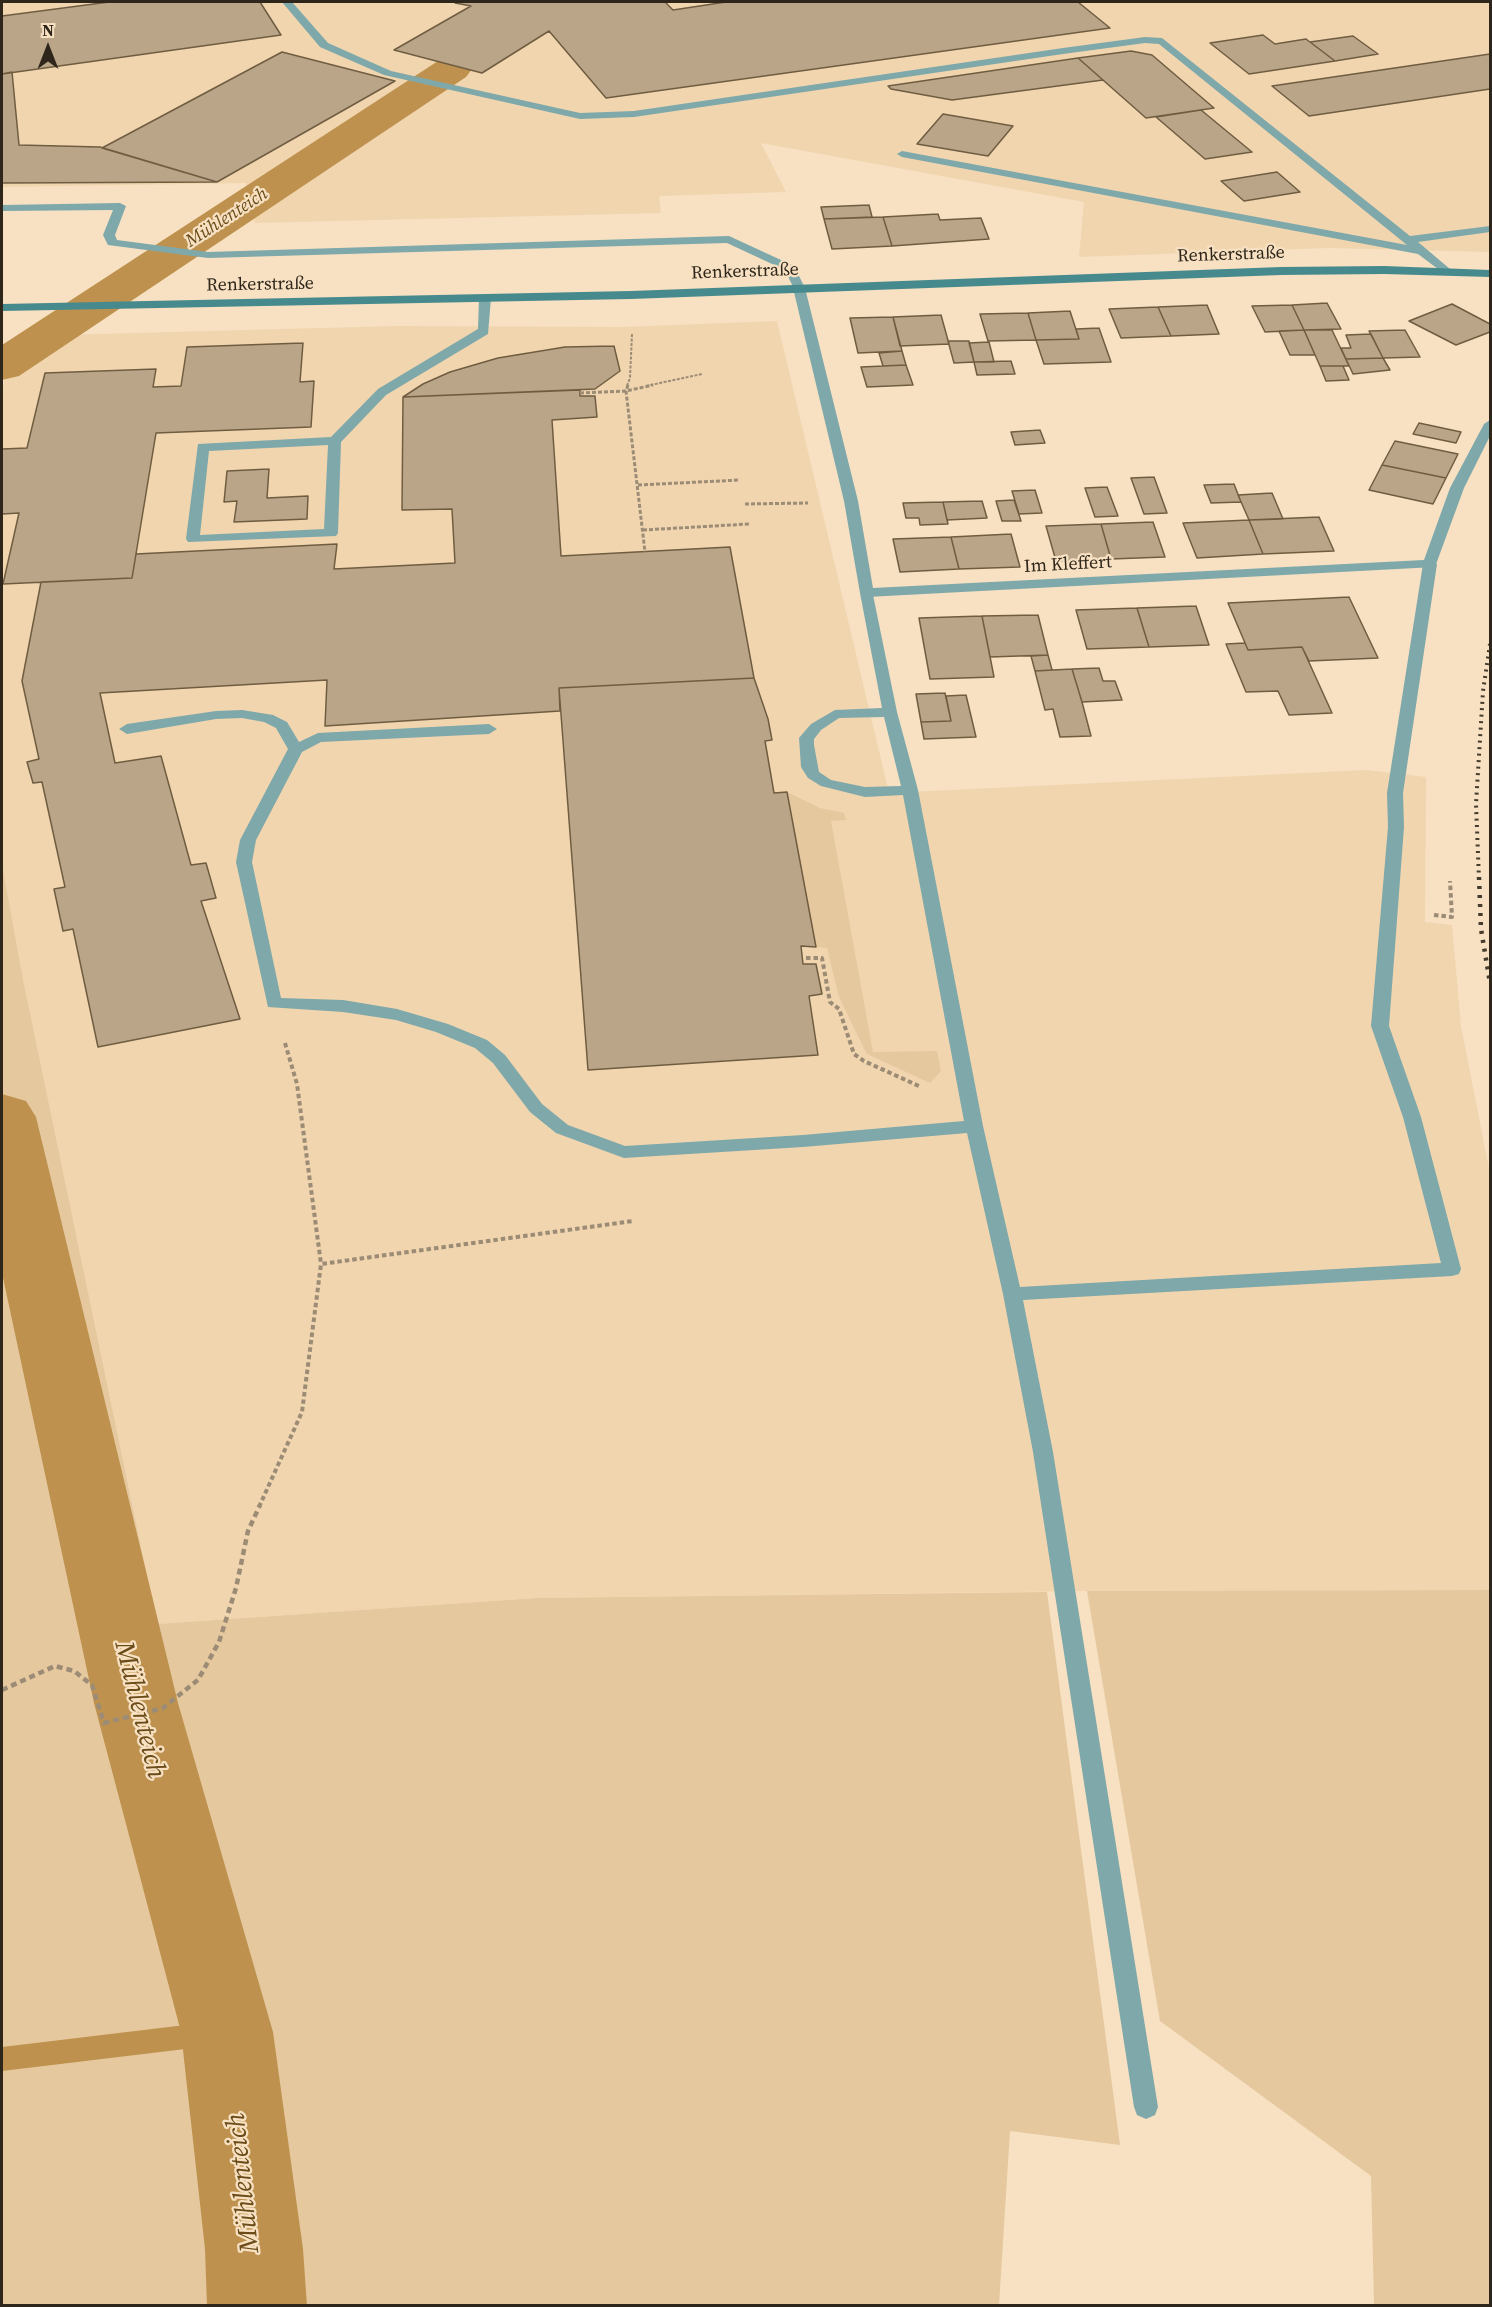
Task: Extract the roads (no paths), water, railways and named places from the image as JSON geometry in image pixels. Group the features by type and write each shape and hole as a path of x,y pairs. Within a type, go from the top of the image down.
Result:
{"street":[{"path":"287,2 324,45 388,73 580,116 598,117 634,114 1075,49 1145,40 1162,41 1446,271"},
{"path":"902,154 1422,252"},
{"path":"2,208 120,206 109,235 112,243 208,255 729,239 790,268 799,288 851,501 890,712 910,790 976,1133 1012,1294 1043,1452 1146,2107"},
{"path":"1408,240 1491,230"},
{"name":"Renkerstraße","path":"2,308 485,298 1281,271 1446,271 1491,274"},
{"path":"335,441 203,447 193,539 331,533 335,441 382,392 484,332 485,298"},
{"path":"1012,1294 1452,1269 1412,1117 1380,1026 1396,827 1396,782 1430,564 1458,488 1491,424"},
{"name":"Im Kleffert","path":"867,593 1430,564"},
{"path":"890,712 835,714 816,727 807,738 809,767 813,775 826,783 845,788 865,792 910,790"},
{"path":"127,729 216,715 242,714 268,718 282,725 296,749"},
{"path":"489,729 318,738 296,749 248,840 244,862 274,1003 343,1006 397,1015 442,1028 481,1044 499,1059 536,1108 562,1129 624,1152 976,1133"}],"waterway":[{"name":"Mühlenteich","path":"2,366 452,69"},
{"name":"Mühlenteich","path":"2,1117 136,1703 227,2032 254,2249 257,2306"},
{"path":"2,2059 227,2032"}],"railway":[{"path":"1479,879 1476,804 1483,691 1490,644"},
{"path":"1479,877 1481,929 1490,983"}]}
